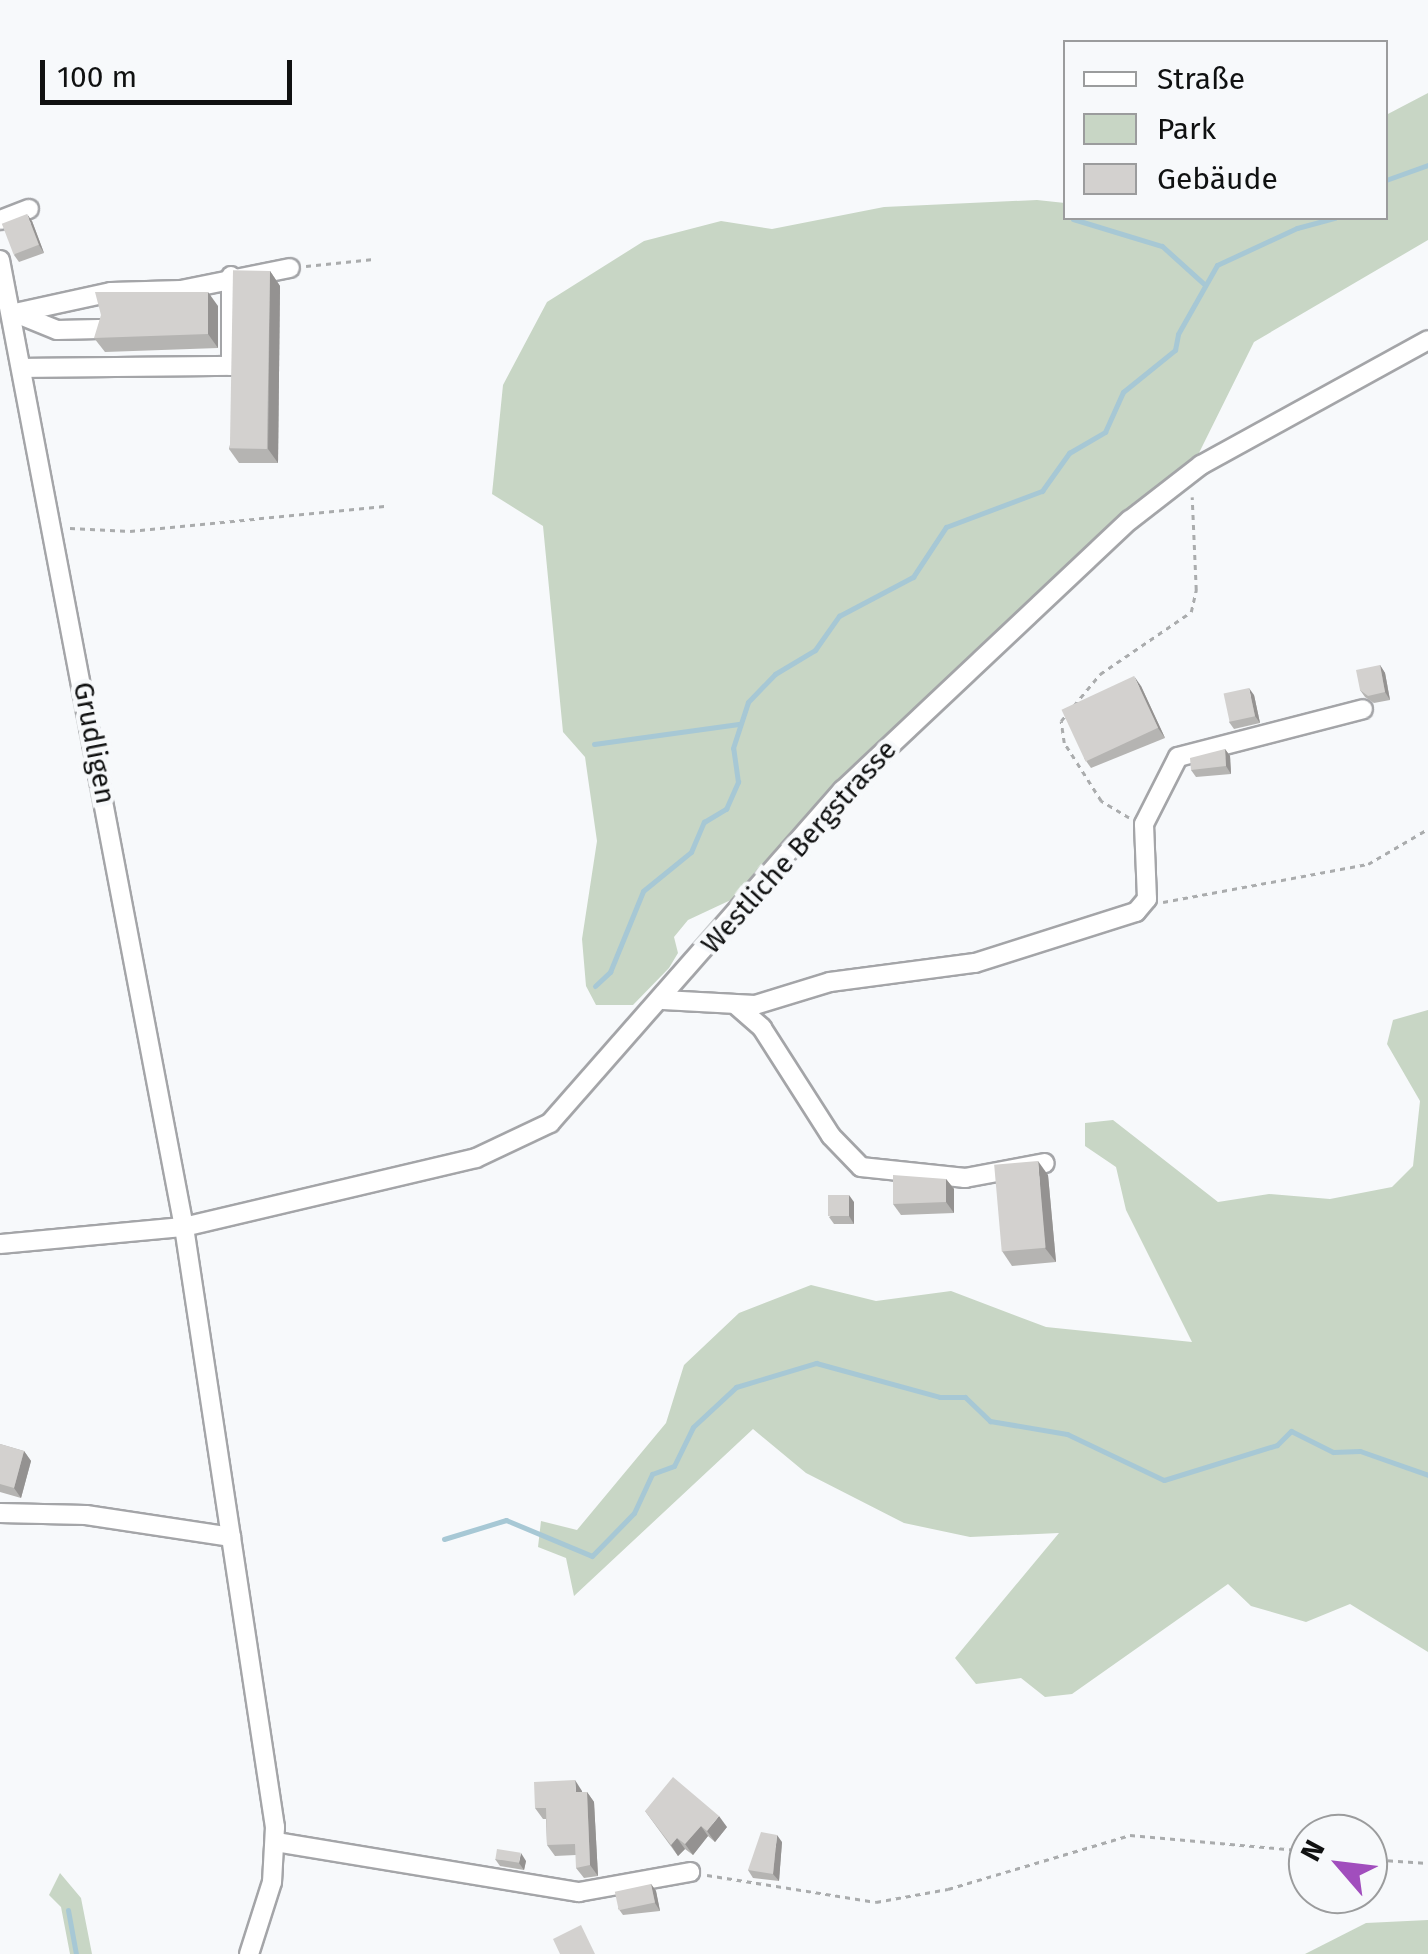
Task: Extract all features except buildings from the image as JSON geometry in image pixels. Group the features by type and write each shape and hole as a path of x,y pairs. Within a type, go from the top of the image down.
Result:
{"street":[{"path":"0,220 29,209"},
{"name":"Grudligen","path":"0,260 15,313 184,1227 232,1537 276,1842 272,1882 248,1954"},
{"path":"15,313 110,292 181,290 231,276 290,268"},
{"path":"25,368 231,366 231,276"},
{"path":"15,313 57,330 99,329"},
{"name":"Westliche Bergstrasse","path":"0,1244 184,1227 476,1158 520,1142 584,1092 843,790 1130,520 1186,476 1428,340"},
{"path":"663,1000 737,1006 830,982 976,963 1136,912 1147,898 1144,824 1184,751 1238,744 1363,709"},
{"path":"737,1006 762,1028 838,1145 861,1166 965,1178 1045,1163"},
{"path":"0,1513 86,1515 232,1537"},
{"path":"276,1842 579,1892 690,1872"}],"path":[{"path":"290,268 374,259"},
{"path":"1144,824 1102,801 1064,744 1061,721 1100,674 1191,612 1196,590 1186,476"},
{"path":"54,527 130,531 387,506"},
{"path":"1147,898 1192,899 1368,864 1428,829"},
{"path":"690,1872 876,1902 948,1889 1130,1835 1288,1850"},
{"path":"1388,1861 1428,1864"}],"green space":[{"path":"1428,93 1428,240 1254,342 1195,461 750,891 688,920 674,937 678,953 669,968 633,1005 596,1005 586,986 582,939 597,841 585,757 563,732 543,526 492,494 503,385 547,302 644,241 721,221 772,229 884,207 1037,200 1063,203 1063,220 1388,220 1388,114"},
{"path":"1428,1010 1428,1652 1350,1604 1306,1622 1251,1606 1228,1584 1072,1694 1045,1697 1021,1678 976,1684 955,1658 1059,1533 970,1537 904,1523 806,1473 753,1429 574,1596 566,1558 538,1547 541,1521 577,1530 666,1423 684,1365 739,1313 811,1285 876,1301 951,1291 1046,1327 1192,1342 1126,1210 1116,1167 1085,1146 1085,1123 1113,1120 1218,1202 1269,1194 1330,1199 1392,1187 1413,1166 1420,1101 1387,1044 1393,1020"},
{"path":"60,1873 81,1898 92,1954 70,1954 61,1907 49,1895"},
{"path":"1428,1920 1428,1954 1305,1954 1366,1923"}],"waterway":[{"path":"1388,179 1428,165"},
{"path":"1076,220 1162,246 1205,285"},
{"path":"595,986 610,972 643,891 691,852 704,822 726,809 738,782 733,748 748,702 775,674 815,650 839,616 913,577 946,527 1042,491 1069,453 1105,432 1123,392 1175,350 1178,334 1217,265 1297,228 1327,220"},
{"path":"594,744 739,724"},
{"path":"444,1539 506,1520 592,1556 634,1513 652,1474 674,1466 693,1427 736,1387 816,1363 940,1397 965,1397 990,1421 1067,1434 1164,1480 1277,1445 1291,1431 1333,1452 1360,1451 1428,1475"},
{"path":"68,1910 76,1954"}]}
